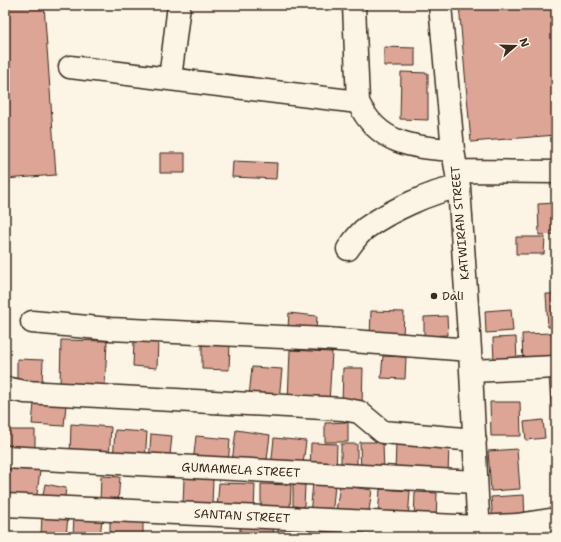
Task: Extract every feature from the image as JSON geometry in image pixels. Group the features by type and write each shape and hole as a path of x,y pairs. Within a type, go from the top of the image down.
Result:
{"street":[{"path":"170,80 179,5"},
{"path":"354,5 358,102 365,116 374,127 394,141 453,150"},
{"name":"KATWIRAN STREET","path":"440,5 453,150 458,179 470,350 479,532"},
{"path":"70,67 358,102"},
{"path":"348,249 364,229 388,215 442,190 458,179 556,172"},
{"path":"32,322 110,330 326,340 470,350"},
{"path":"471,372 556,367"},
{"path":"5,388 25,392 343,409 359,412 383,432 475,440"},
{"name":"GUMAMELA STREET","path":"5,456 476,482"},
{"name":"SANTAN STREET","path":"5,505 479,532 556,519"}],"building":[{"path":"5,5 44,5 56,175 5,179"},
{"path":"459,5 556,5 556,135 471,142"},
{"path":"384,47 415,48 415,66 384,66"},
{"path":"401,72 428,73 428,120 400,119"},
{"path":"160,153 185,153 185,173 160,173"},
{"path":"233,161 277,163 276,179 232,177"},
{"path":"556,203 556,234 539,235 538,204"},
{"path":"516,237 545,237 544,254 516,254"},
{"path":"546,294 556,294 556,327 548,327"},
{"path":"511,309 513,331 486,333 485,311"},
{"path":"371,311 404,312 403,338 370,337"},
{"path":"289,313 317,316 316,330 288,328"},
{"path":"447,316 448,335 424,336 424,317"},
{"path":"553,333 554,365 523,366 522,334"},
{"path":"516,337 517,362 494,363 493,338"},
{"path":"61,340 107,341 105,388 60,386"},
{"path":"134,340 158,340 157,368 133,366"},
{"path":"202,341 230,342 229,370 202,369"},
{"path":"290,350 332,352 329,403 288,401"},
{"path":"383,356 406,357 405,379 381,378"},
{"path":"17,359 43,360 42,384 17,383"},
{"path":"252,367 282,369 279,400 249,397"},
{"path":"343,368 363,368 362,405 342,405"},
{"path":"549,376 556,376 556,405 551,405"},
{"path":"490,402 520,402 521,436 491,436"},
{"path":"34,403 66,405 64,426 32,424"},
{"path":"543,420 545,438 526,440 524,422"},
{"path":"348,422 348,442 325,442 325,423"},
{"path":"71,424 111,427 109,460 70,457"},
{"path":"5,430 35,430 35,452 5,452"},
{"path":"115,430 147,432 145,462 113,460"},
{"path":"236,430 270,435 266,467 232,462"},
{"path":"151,434 172,436 169,465 149,463"},
{"path":"196,436 230,439 228,467 193,463"},
{"path":"274,438 306,441 302,472 271,468"},
{"path":"396,441 449,442 448,476 395,474"},
{"path":"360,442 383,442 384,474 361,474"},
{"path":"311,443 337,444 336,473 310,472"},
{"path":"341,444 357,444 357,471 341,471"},
{"path":"517,449 520,489 491,491 488,451"},
{"path":"6,465 40,470 36,503 5,499"},
{"path":"101,476 120,477 118,503 100,502"},
{"path":"184,478 213,479 212,506 183,505"},
{"path":"313,482 335,485 332,517 310,515"},
{"path":"219,483 255,484 254,512 217,510"},
{"path":"45,484 66,488 64,504 42,500"},
{"path":"261,484 291,485 290,510 261,510"},
{"path":"293,484 305,485 304,507 293,506"},
{"path":"340,485 372,490 368,517 336,511"},
{"path":"380,489 410,491 408,520 378,518"},
{"path":"415,492 437,493 436,522 414,521"},
{"path":"524,495 525,522 493,523 491,497"},
{"path":"42,514 68,516 66,537 41,537"},
{"path":"74,516 102,519 100,537 73,537"},
{"path":"110,519 143,519 143,537 110,537"},
{"path":"240,522 274,522 273,537 240,537"},
{"path":"278,524 296,525 295,537 278,537"},
{"path":"299,525 333,526 333,537 299,537"},
{"path":"369,527 397,528 397,537 369,537"},
{"path":"556,527 556,537 523,537 522,530"},
{"path":"441,528 441,537 403,537 403,529"}],"place":[{"name":"Dali","path":"434,296"}]}
